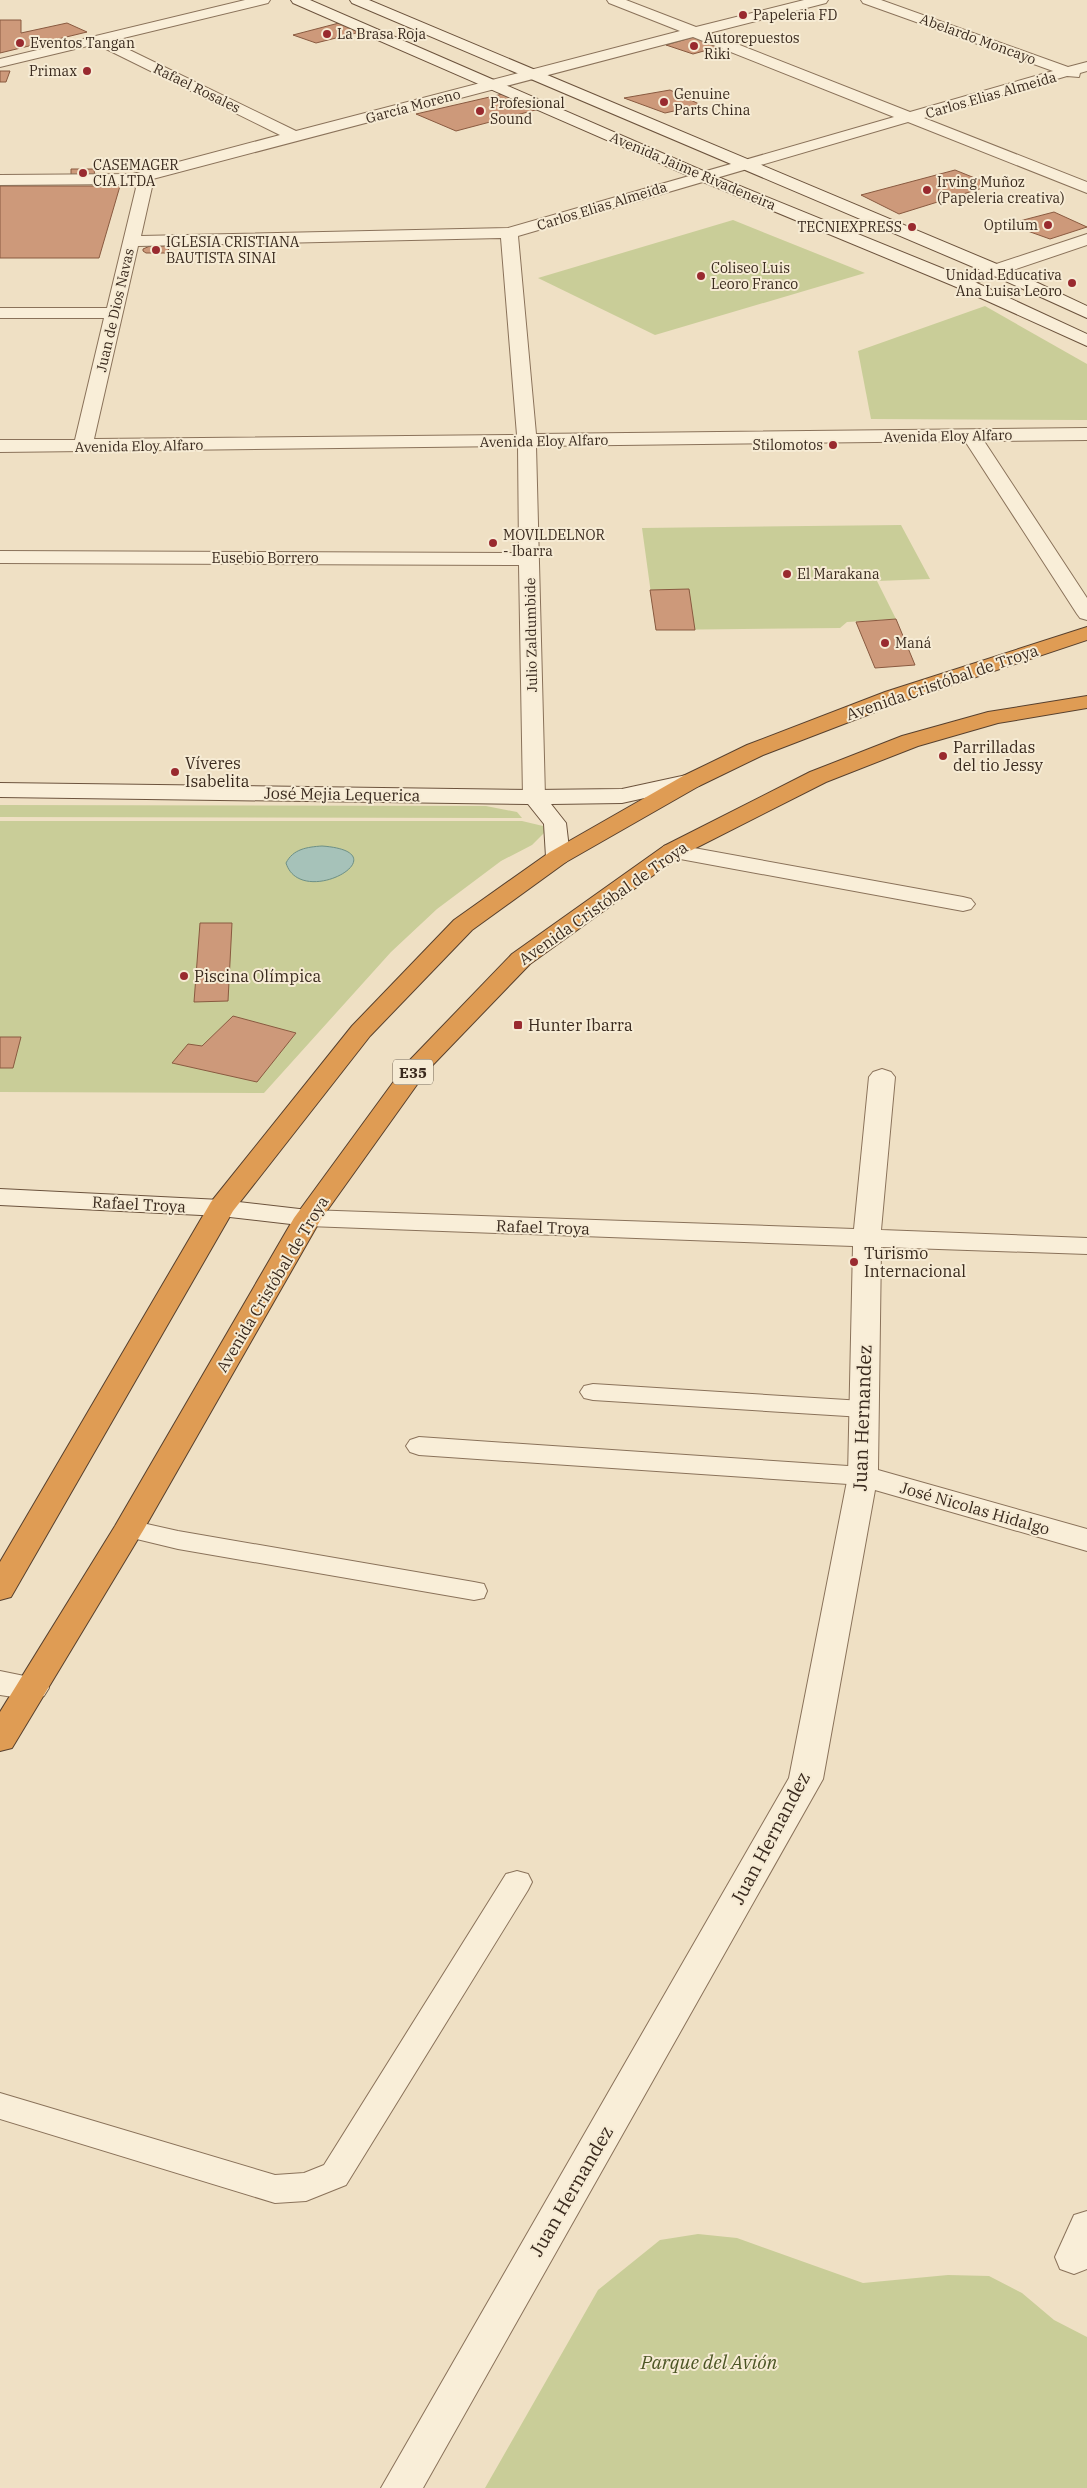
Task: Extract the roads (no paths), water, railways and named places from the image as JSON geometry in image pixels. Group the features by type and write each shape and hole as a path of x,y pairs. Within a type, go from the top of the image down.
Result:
{"highway":[{"name":"Avenida Cristóbal de Troya","path":"0,1588 221,1208 361,1031 463,925 558,857 691,781 755,750 893,696 1087,634"},
{"name":"Avenida Cristóbal de Troya","path":"0,1739 33,1688 128,1529 308,1218 416,1067 520,958 672,851 818,777 910,740 996,717 1087,702"}],"street":[{"path":"0,63 263,0"},
{"name":"Avenida Jaime Rivadeneira","path":"298,0 495,84 702,176 960,282 1087,341"},
{"name":"Avenida Jaime Rivadeneira","path":"357,0 998,271 1087,314"},
{"path":"614,0 1087,188"},
{"name":"García Moreno","path":"0,180 133,178 821,0"},
{"name":"Abelardo Moncayo","path":"868,0 1087,78"},
{"name":"Rafael Rosales","path":"98,40 296,136"},
{"name":"Carlos Elias Almeida","path":"131,241 509,234 702,176 1070,73 1087,66"},
{"name":"Juan de Dios Navas","path":"85,439 144,187 133,178"},
{"name":"Julio Zaldumbide","path":"509,234 526,435 534,797"},
{"path":"960,282 998,271 1087,239"},
{"path":"0,313 114,313"},
{"name":"Avenida Eloy Alfaro","path":"526,435 1087,423"},
{"name":"Avenida Eloy Alfaro","path":"0,431 85,439"},
{"name":"Avenida Eloy Alfaro","path":"0,446 85,439 526,435 971,436 1087,434"},
{"path":"971,436 1087,614"},
{"name":"Eusebio Borrero","path":"0,558 530,559"},
{"name":"José Mejia Lequerica","path":"0,790 534,797 622,796 691,781"},
{"path":"534,797 555,823 558,857"},
{"path":"672,851 963,904"},
{"name":"Juan Hernandez","path":"402,2488 806,1779 863,1476 867,1239 882,1076"},
{"name":"Rafael Troya","path":"0,1198 221,1208 308,1218 1087,1246"},
{"name":"José Nicolas Hidalgo","path":"863,1476 1087,1540"},
{"path":"0,1683 33,1688"}],"lane":[{"path":"593,1392 863,1410"},
{"path":"419,1446 863,1476"},
{"path":"128,1529 178,1540 474,1591"},
{"path":"0,2106 275,2189 306,2187 335,2175 517,1882"}],"water":[{"path":"322,846 345,850 354,858 351,867 341,875 326,880 310,881 295,876 286,863 289,858 301,850"}],"place":[{"name":"Papeleria FD","path":"743,15"},
{"name":"La Brasa Roja","path":"327,34"},
{"name":"Eventos Tangan","path":"20,43"},
{"name":"Autorepuestos Riki","path":"694,46"},
{"name":"Primax","path":"87,71"},
{"name":"Genuine Parts China","path":"664,102"},
{"name":"Profesional Sound","path":"480,111"},
{"name":"CASEMAGER CIA LTDA","path":"83,173"},
{"name":"Irving Muñoz (Papeleria creativa)","path":"927,190"},
{"name":"Optilum","path":"1048,225"},
{"name":"TECNIEXPRESS","path":"912,227"},
{"name":"IGLESIA CRISTIANA BAUTISTA SINAI","path":"156,250"},
{"name":"Coliseo Luis Leoro Franco","path":"701,276"},
{"name":"Unidad Educativa Ana Luisa Leoro","path":"1072,283"},
{"name":"Stilomotos","path":"833,445"},
{"name":"MOVILDELNOR - Ibarra","path":"493,543"},
{"name":"El Marakana","path":"787,574"},
{"name":"Maná","path":"885,643"},
{"name":"Parrilladas del tio Jessy","path":"943,756"},
{"name":"Víveres Isabelita","path":"175,772"},
{"name":"Piscina Olímpica","path":"184,976"},
{"name":"Hunter Ibarra","path":"518,1025"},
{"name":"Turismo Internacional","path":"854,1262"}],"park label":[{"name":"Parque del Avión","path":"709,2362"}]}
